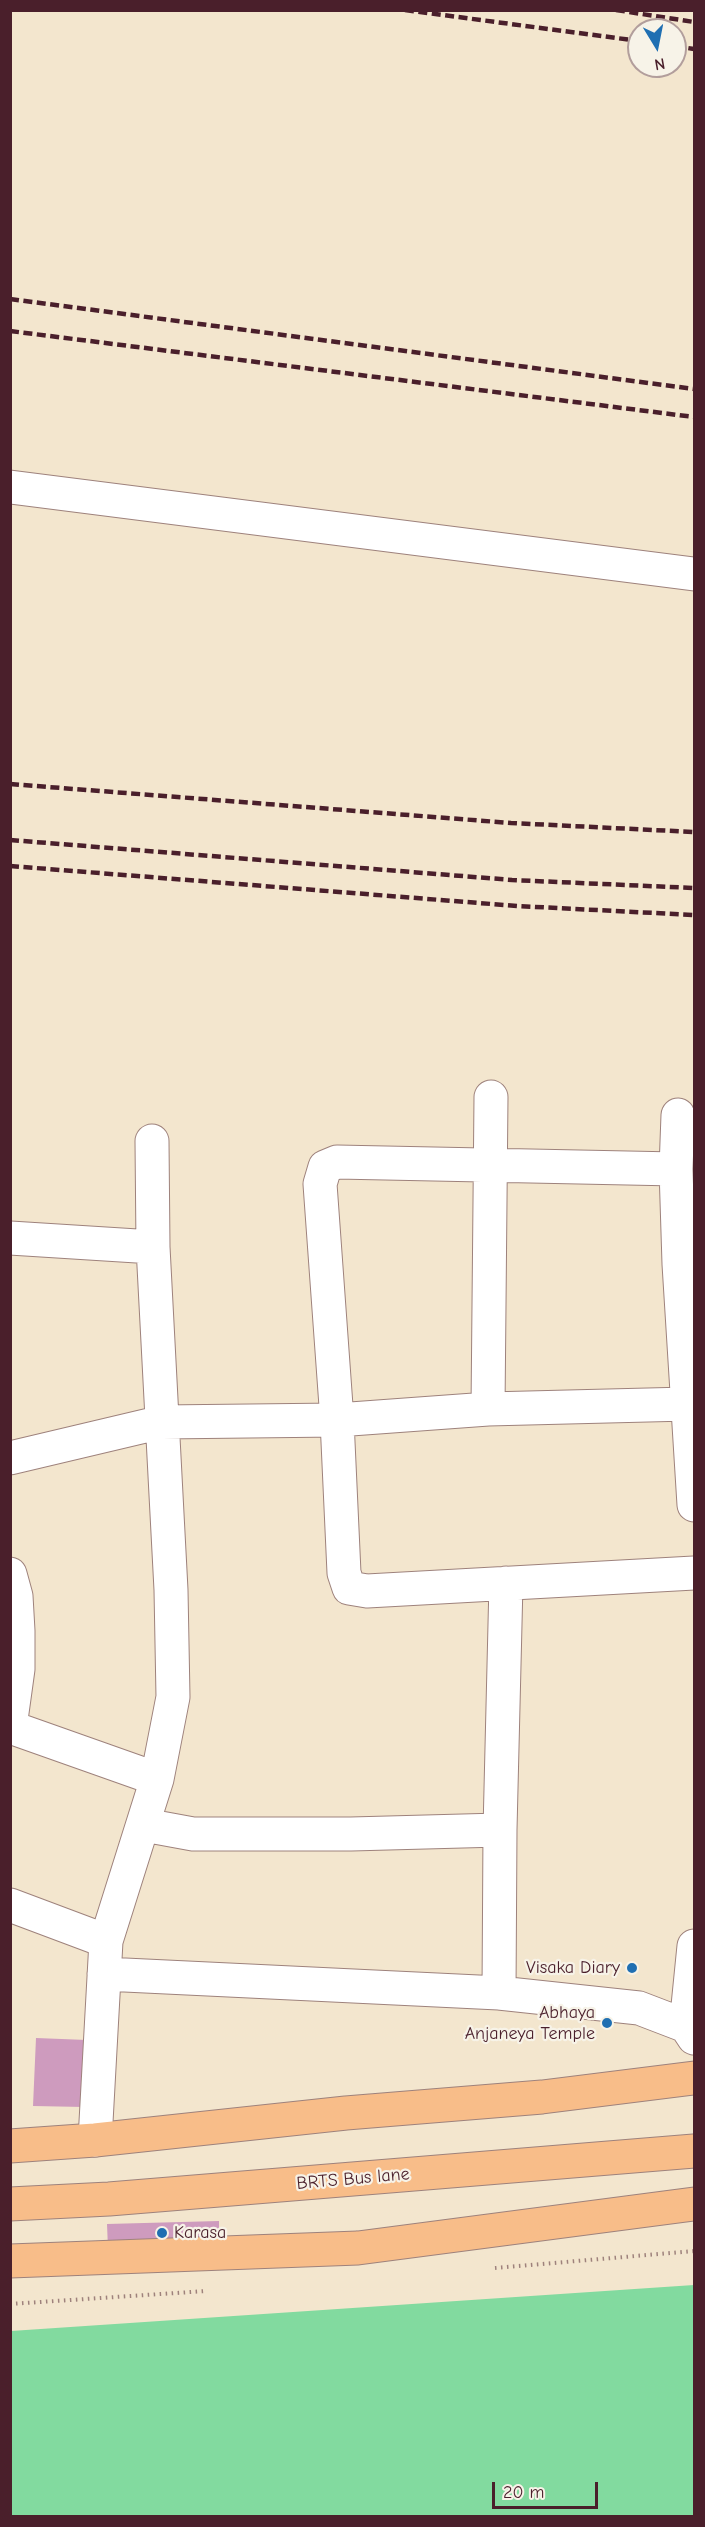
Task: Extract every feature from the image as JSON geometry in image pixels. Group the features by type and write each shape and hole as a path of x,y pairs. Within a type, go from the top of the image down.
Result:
{"main road":[{"path":"10,2146 96,2140 346,2113 542,2097 694,2078"},
{"name":"BRTS Bus lane","path":"10,2204 121,2198 694,2151"},
{"path":"10,2261 358,2248 694,2204"}],"street":[{"path":"10,487 694,574"},
{"path":"488,1409 491,1097"},
{"path":"678,1115 676,1169 687,1264 690,1356 688,1404 694,1505"},
{"path":"96,2140 106,1941 157,1779 173,1696 171,1590 153,1247 152,1141"},
{"path":"676,1169 337,1162 325,1167 320,1184 338,1420 344,1573 349,1588 367,1591 694,1573"},
{"path":"10,1238 153,1247"},
{"path":"10,1458 162,1422 338,1420 488,1409 688,1404"},
{"path":"10,1574 16,1596 14,1632 18,1668 10,1727 157,1779"},
{"path":"499,1993 506,1582"},
{"path":"144,1825 193,1834 351,1834 500,1830"},
{"path":"10,1905 106,1941"},
{"path":"103,1989 499,1993 639,2008 690,2032 694,1946"}],"green space":[{"path":"694,2285 694,2516 11,2516 11,2331"}],"building":[{"path":"36,2038 87,2040 84,2107 33,2106"},
{"path":"219,2221 219,2246 108,2249 107,2224"}],"railway":[{"path":"405,10 627,39"},
{"path":"616,10 694,22"},
{"path":"687,48 694,49"},
{"path":"10,299 694,389"},
{"path":"10,331 694,417"},
{"path":"10,784 511,823 694,832"},
{"path":"10,840 512,880 694,888"},
{"path":"10,866 517,906 694,915"}],"place":[{"name":"Visaka Diary","path":"632,1968"},
{"name":"Abhaya Anjaneya Temple","path":"607,2023"},
{"name":"Karasa","path":"162,2233"}]}
